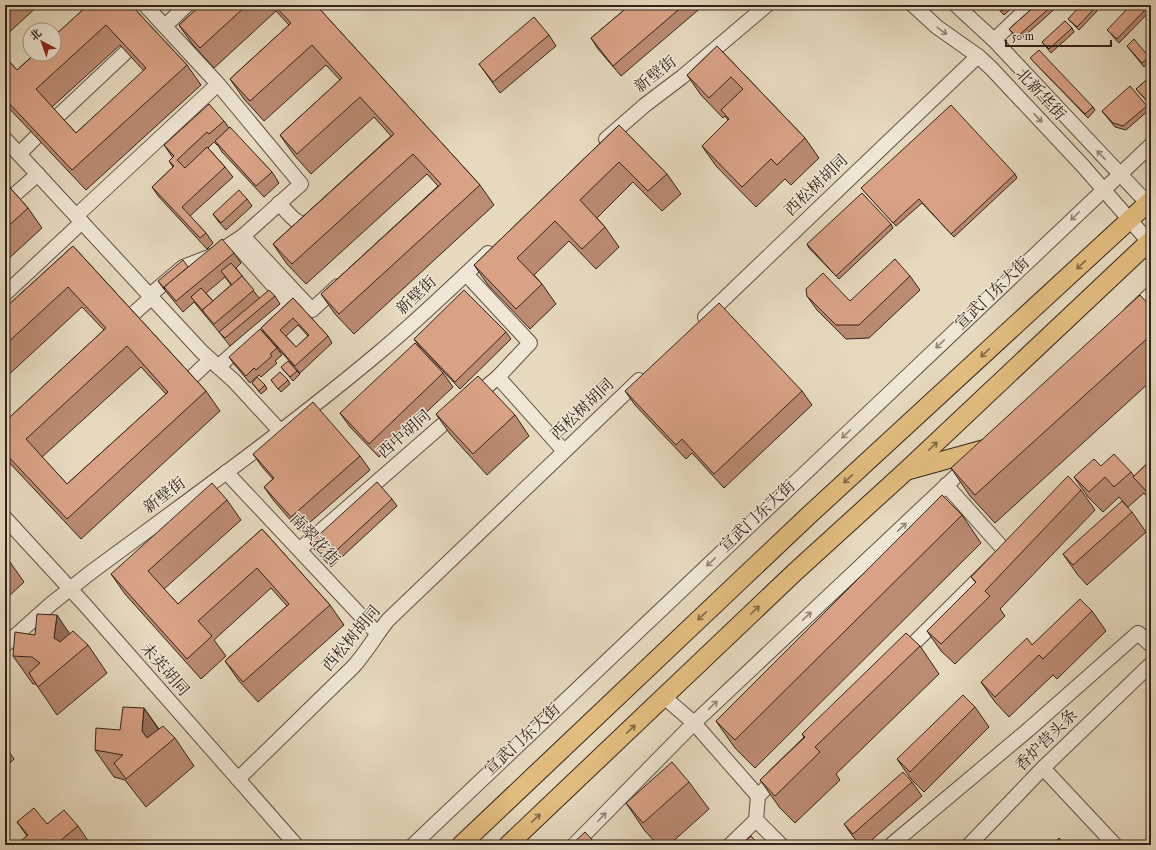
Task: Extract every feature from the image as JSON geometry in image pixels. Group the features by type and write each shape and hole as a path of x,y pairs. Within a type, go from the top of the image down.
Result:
{"main road":[{"name":"宣武门东大街","path":"461,845 801,522 1130,220 1150,204"},
{"path":"508,845 795,572 907,470 1150,242"},
{"path":"907,470 991,443"}],"street":[{"path":"132,315 183,267 214,255 238,239 301,184 221,88 158,25 145,5"},
{"path":"158,25 187,5"},
{"name":"新壁街","path":"595,150 629,118 682,77 767,5"},
{"name":"北新华街","path":"913,5 937,27 978,56 991,68 1150,242"},
{"name":"北新华街","path":"956,5 994,40 1150,204"},
{"path":"994,40 1031,5"},
{"path":"57,117 126,52"},
{"name":"西松树胡同","path":"696,325 978,56"},
{"path":"5,294 79,219 221,88 236,81"},
{"path":"19,154 36,137"},
{"path":"5,139 214,363 234,381 280,430"},
{"path":"274,150 285,140"},
{"name":"宣武门东大街","path":"412,845 1151,145"},
{"path":"13,196 38,174"},
{"path":"279,203 294,220 300,224 307,225 325,212"},
{"path":"238,239 312,310 346,279"},
{"path":"190,379 214,363 289,302 238,239"},
{"name":"新壁街","path":"5,645 70,589 329,394 377,355 422,316 499,242"},
{"name":"西中胡同","path":"300,549 498,376 530,343 466,274"},
{"path":"1123,320 1151,294"},
{"name":"西松树胡同","path":"238,779 354,666 363,656 377,633 402,607 650,369"},
{"path":"498,376 564,451"},
{"path":"574,845 694,723 991,443"},
{"name":"南翠花街","path":"226,472 300,549 377,633"},
{"path":"893,663 1006,552 946,485"},
{"name":"未英胡同","path":"5,518 70,589 296,845"},
{"path":"890,845 1028,730 1138,633 1151,645"},
{"name":"香炉营头条","path":"969,845 1044,768 1151,664"},
{"path":"664,697 694,723 758,796"},
{"path":"1044,768 1115,845"},
{"path":"730,845 756,820 758,796 786,769"},
{"path":"756,820 781,845"}],"green space":[{"path":"157,842 179,842 186,845 152,845"}],"building":[{"path":"87,5 131,5 187,65 72,170 5,99 5,57 17,70 26,62 62,62 62,29","holes":["106,25 146,68 76,133 36,89"]},
{"path":"201,5 247,5 200,48 179,25"},
{"path":"274,5 316,5 480,185 339,314 321,294 441,184 413,154 292,264 273,244 394,134 360,97 297,154 280,135 342,78 312,45 250,101 230,79 291,23"},
{"path":"630,5 684,5 613,66 591,38"},
{"path":"996,5 1008,5 1002,11"},
{"path":"1036,5 1053,5 1017,37 1009,29"},
{"path":"1081,5 1092,5 1095,8 1077,27 1068,19"},
{"path":"1131,5 1145,5 1147,8 1117,39 1107,30"},
{"path":"534,17 549,35 493,82 479,64"},
{"path":"1065,21 1072,28 1049,49 1042,42"},
{"path":"1134,39 1149,57 1142,63 1127,46"},
{"path":"717,46 805,138 777,165 771,159 742,187 702,146 729,119 721,110 743,89 731,77 709,98 687,75"},
{"path":"1039,50 1093,107 1085,114 1030,58"},
{"path":"1151,76 1151,103 1150,104 1136,89"},
{"path":"1130,86 1147,106 1123,126 1113,123 1102,111"},
{"path":"209,104 224,121 209,134 207,132 177,160 185,168 207,147 225,167 182,207 206,233 200,238 152,187 174,166 169,161 174,156 164,145"},
{"path":"951,105 1015,174 951,234 919,199 893,223 861,188"},
{"path":"619,125 667,174 648,191 619,162 580,200 605,227 582,249 555,221 517,258 542,284 516,309 474,265"},
{"path":"230,127 272,172 256,186 215,141"},
{"path":"5,182 28,208 5,229"},
{"path":"239,190 247,199 221,223 213,214"},
{"path":"862,193 891,224 836,276 807,244"},
{"path":"222,239 234,253 176,301 164,287"},
{"path":"73,246 206,391 67,519 5,453 5,412 10,417 106,328 68,287 5,345 5,308","holes":["127,346 168,392 67,484 26,439"]},
{"path":"895,259 910,276 859,325 836,325 807,296 806,289 823,273 850,301"},
{"path":"183,260 188,267 164,287 165,289 158,281"},
{"path":"231,263 244,278 242,276 232,285 221,271"},
{"path":"242,276 254,290 214,324 202,310"},
{"path":"201,288 213,301 202,310 191,297"},
{"path":"269,290 275,296 225,338 219,332"},
{"path":"464,290 506,332 455,382 414,339"},
{"path":"1140,295 1151,307 1151,335 975,495 951,468"},
{"path":"293,298 328,336 295,366 261,328","holes":["293,318 309,335 296,347 280,330"]},
{"path":"719,303 802,391 714,474 682,439 676,445 625,391"},
{"path":"260,329 277,348 270,354 272,356 256,370 254,368 246,376 229,357"},
{"path":"415,343 443,373 369,444 340,413"},
{"path":"288,361 297,371 290,377 281,367"},
{"path":"280,372 288,380 278,389 271,380"},
{"path":"478,376 515,415 473,454 436,414"},
{"path":"257,377 265,385 259,391 252,383"},
{"path":"313,402 360,456 291,517 264,487 274,478 253,454"},
{"path":"1114,454 1131,472 1114,487 1105,477 1089,492 1074,477 1094,459 1101,466"},
{"path":"1151,460 1151,496 1133,477"},
{"path":"1068,476 1081,490 985,591 990,596 941,644 927,631 976,582 971,577"},
{"path":"377,482 392,499 326,560 310,543"},
{"path":"212,483 227,500 148,571 178,604 262,529 330,605 243,682 225,661 289,604 257,568 198,621 212,636 187,659 111,574"},
{"path":"942,495 962,515 735,740 716,721"},
{"path":"1122,501 1132,512 1073,565 1063,554"},
{"path":"1080,599 1092,611 1043,659 1039,655 995,697 981,682 1027,638 1032,645"},
{"path":"37,614 57,615 54,638 60,642 73,631 88,645 38,687 29,673 40,663 32,657 13,656 15,632 35,635"},
{"path":"906,633 920,646 815,747 820,752 775,796 760,780 805,737 802,734"},
{"path":"963,695 975,707 910,772 897,759"},
{"path":"123,707 144,708 142,731 147,738 163,726 175,738 126,779 114,763 123,755 95,750 96,728 120,730"},
{"path":"672,762 689,782 643,823 626,803"},
{"path":"903,772 912,782 853,834 844,824"},
{"path":"34,808 47,824 64,810 78,826 55,845 16,845 28,835 17,822"},
{"path":"585,832 597,845 571,845"},
{"path":"751,836 759,845 741,845"},
{"path":"1059,838 1066,845 1053,845"},
{"path":"1000,841 1003,845 996,845"}]}
